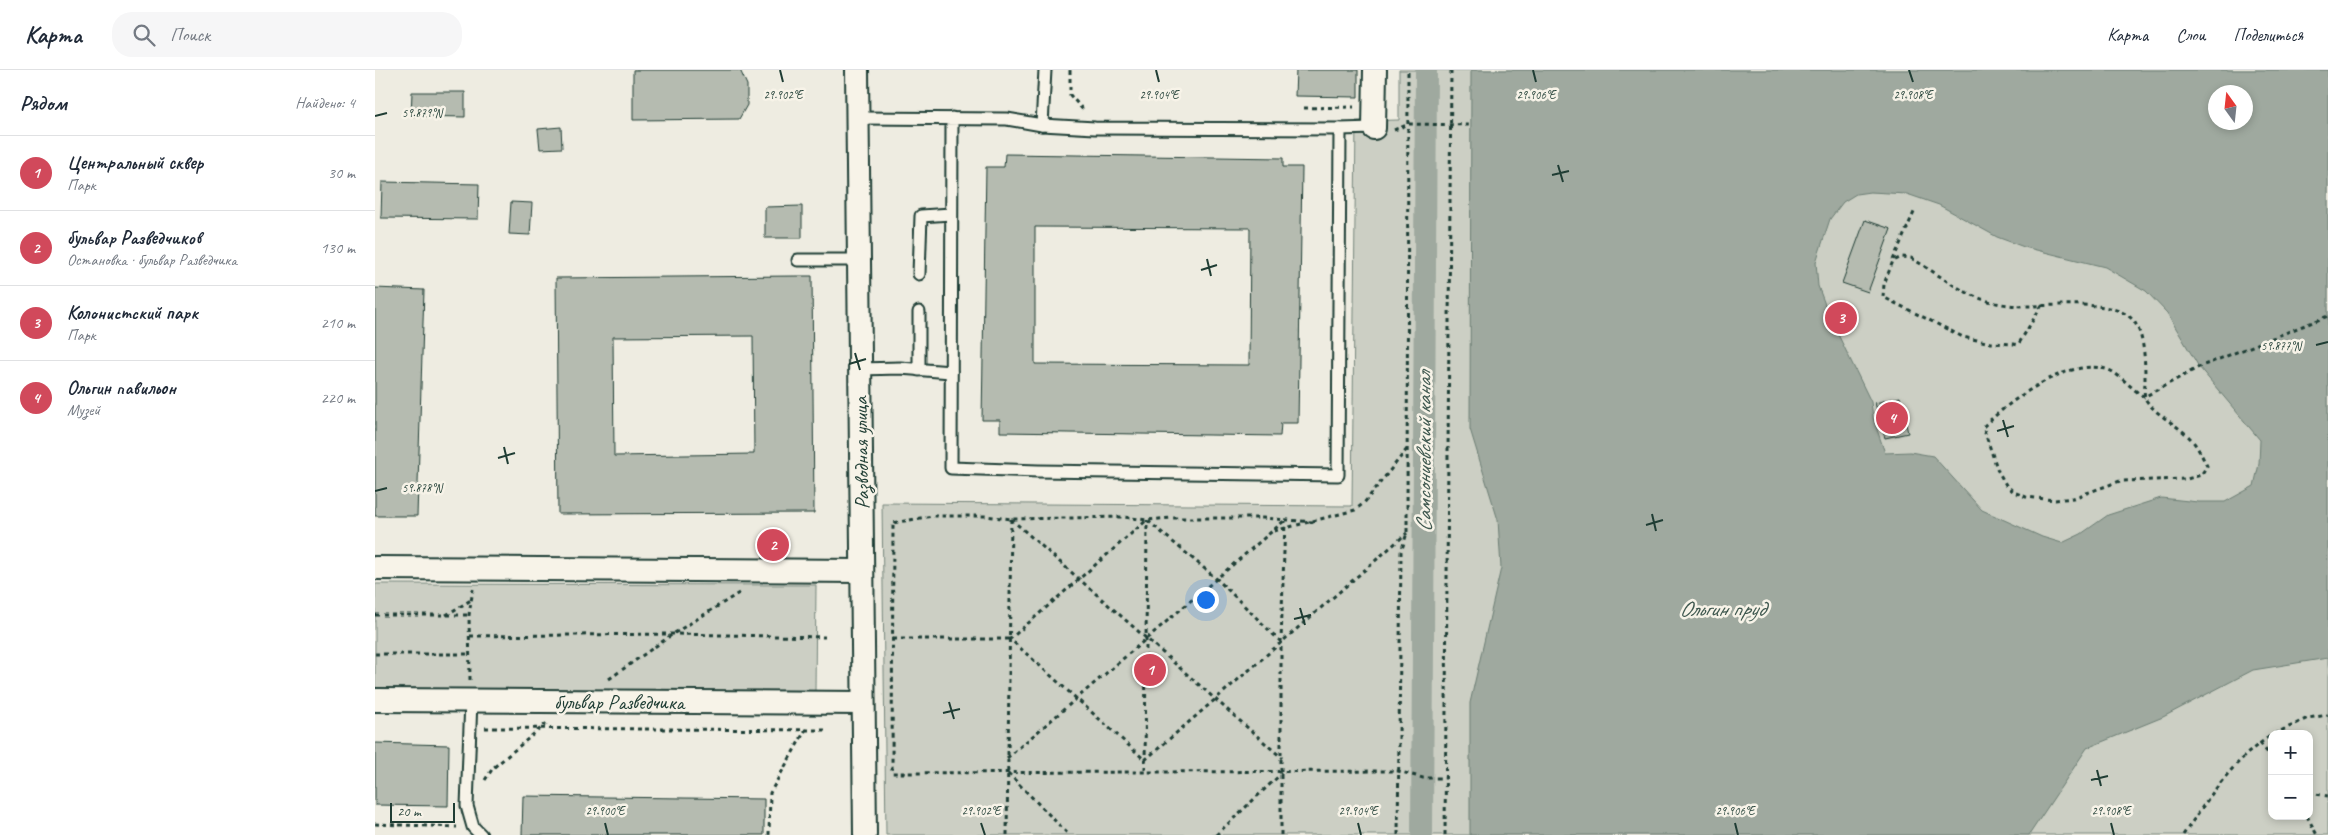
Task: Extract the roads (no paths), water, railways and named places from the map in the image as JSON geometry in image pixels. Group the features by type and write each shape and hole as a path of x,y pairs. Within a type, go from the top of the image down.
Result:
{"street":[{"name":"Разводная улица","path":"857,70 865,835"},
{"path":"1374,117 1375,70"},
{"path":"375,568 862,571"},
{"name":"бульвар Разведчика","path":"375,700 863,703"}],"lane":[{"path":"1042,125 1045,70"},
{"path":"857,118 1007,119 1042,125 1100,128 1340,129 1374,117"},
{"path":"952,118 951,468 1047,472 1338,475 1340,129"},
{"path":"919,274 921,216 951,214"},
{"path":"798,260 859,260"},
{"path":"919,312 919,370"},
{"path":"860,369 951,372"},
{"path":"471,700 467,806 477,831"}],"water":[{"name":"Ольгин пруд","path":"1471,70 2328,70 2328,658 2253,670 2163,717 2087,748 2029,835 1470,835 1470,703 1501,568 1498,520 1470,429","holes":["1870,192 1907,194 1939,205 1997,237 2024,247 2105,267 2146,291 2167,313 2199,367 2260,440 2259,464 2254,486 2225,502 2198,502 2161,498 2108,515 2081,534 2062,543 2042,537 1982,510 1933,456 1910,452 1885,453 1873,418 1871,402 1830,318 1818,286 1816,262 1830,219 1843,202 1856,194"]}],"waterway":[{"name":"Самсониевский канал","path":"1422,835 1426,70"}],"place":[{"name":"Колонистский парк","path":"1841,318"},
{"name":"Ольгин павильон","path":"1892,418"},
{"name":"бульвар Разведчиков","path":"773,545"},
{"name":"Центральный сквер","path":"1150,670"}]}
